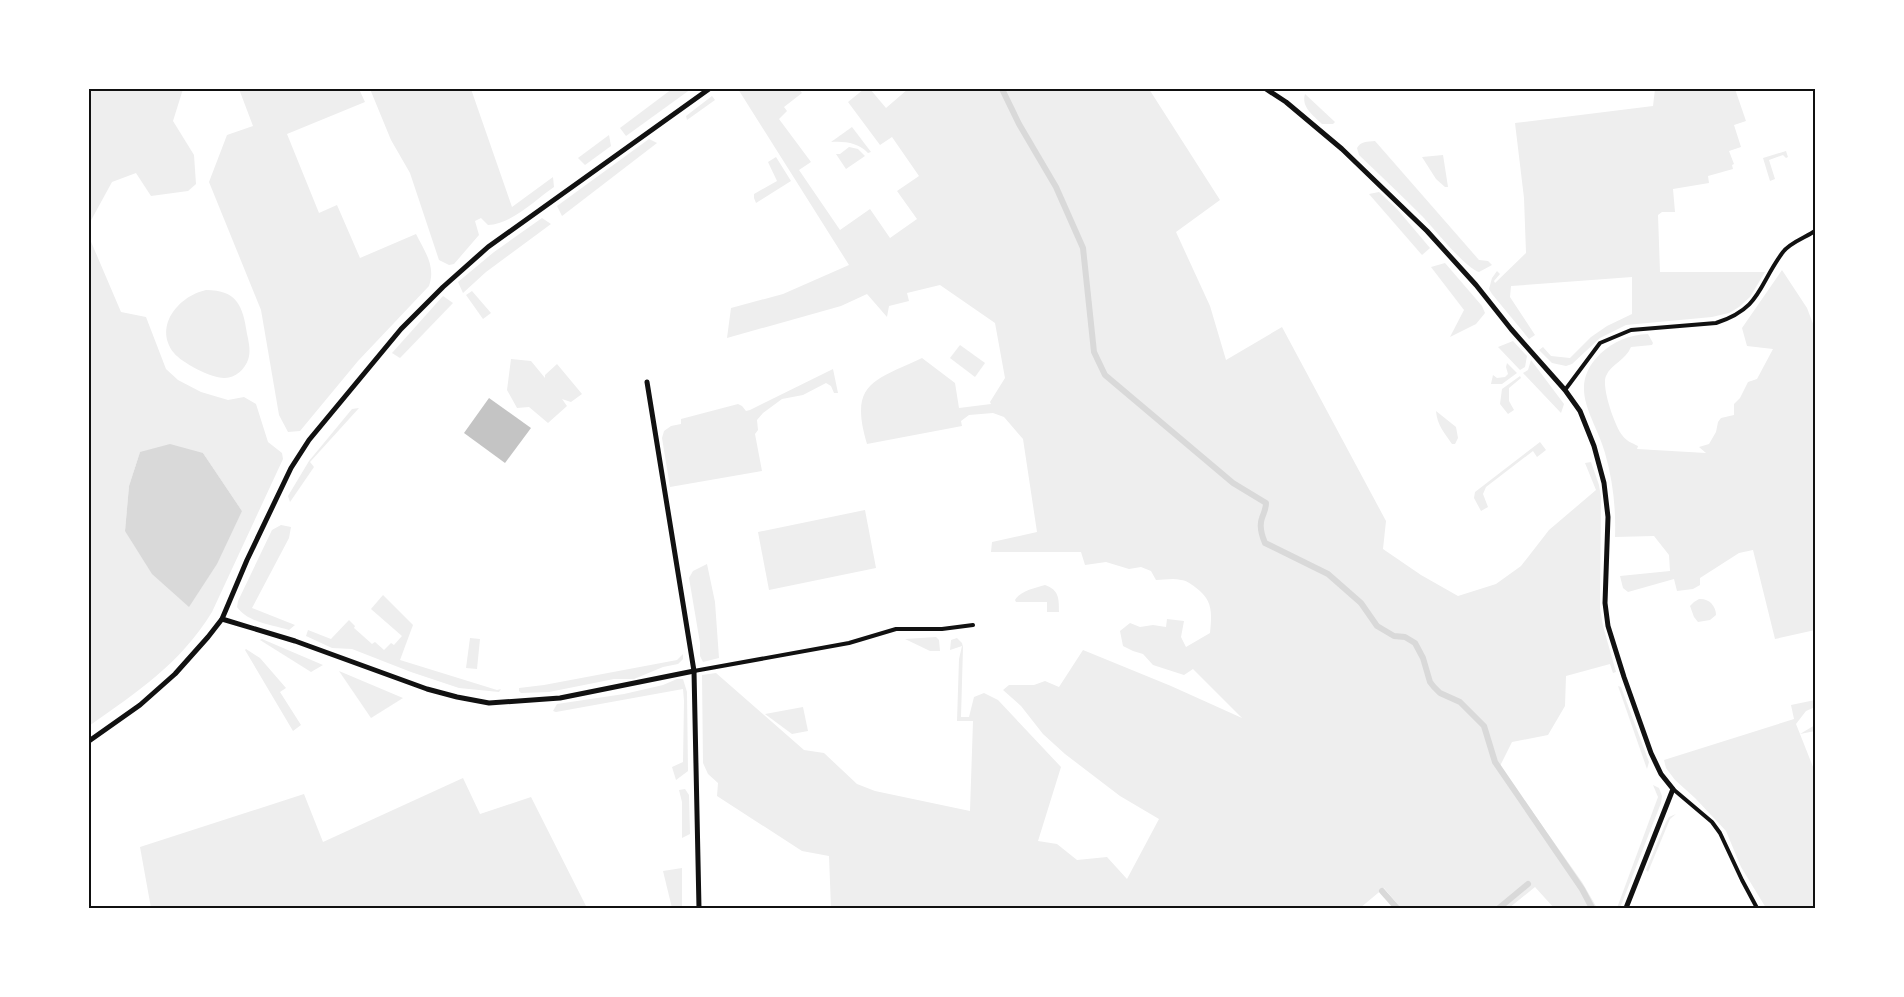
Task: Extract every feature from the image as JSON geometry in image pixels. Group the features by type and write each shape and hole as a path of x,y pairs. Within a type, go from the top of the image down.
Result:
{"street":[{"path":"89,741 140,705 175,674 222,619 247,560 291,468 315,433 401,329 443,286 488,247 709,89"},
{"path":"1266,89 1286,102 1342,149 1365,173 1404,208 1476,285 1511,329 1575,402 1583,418 1594,446 1604,483 1608,517 1605,603 1608,626 1651,753 1661,774 1673,788 1626,908"},
{"path":"648,382 694,671 699,908"},
{"path":"222,619 295,642 427,690 489,702 560,698 694,671"}],"lane":[{"path":"1565,390 1600,344 1631,330 1716,323 1736,314 1758,296 1784,250 1815,231"},
{"path":"694,671 849,643 896,629 942,629 973,625"},
{"path":"1673,788 1712,822 1720,833 1757,908"}],"shaded area":[{"path":"89,89 183,89 173,121 194,155 196,184 188,191 151,196 136,173 112,182 89,224"},
{"path":"239,89 359,89 365,102 287,134 319,213 337,205 360,258 416,234 426,253 430,266 431,279 429,286 358,361 300,431 288,432 279,415 261,310 209,182 227,135 253,126"},
{"path":"370,89 471,89 512,207 553,177 554,187 514,216 497,224 488,225 481,218 475,221 479,235 454,264 449,265 439,260 410,173 391,140"},
{"path":"672,89 691,89 626,136 620,128"},
{"path":"738,89 799,89 802,93 784,107 787,111 779,119 811,162 799,170 840,230 870,209 890,238 917,219 897,191 919,176 892,137 880,145 848,102 864,89 870,89 886,108 908,89 1149,89 1220,200 1176,232 1210,306 1226,360 1282,327 1386,521 1383,549 1421,575 1458,596 1496,584 1521,566 1549,530 1596,490 1585,463 1591,462 1601,497 1600,608 1616,672 1613,673 1610,664 1566,676 1565,706 1548,735 1512,742 1500,766 1582,882 1597,908 1554,908 1535,887 1509,908 1401,908 1384,888 1360,908 831,908 829,856 802,851 717,796 718,783 708,774 703,763 702,675 716,673 804,750 824,753 857,784 875,791 970,811 973,721 957,721 959,659 962,646 950,650 951,640 957,638 963,647 961,717 969,717 974,697 984,693 998,700 1061,767 1038,841 1057,844 1077,860 1107,857 1127,879 1159,819 1120,796 1065,754 1043,734 1021,706 1003,690 1009,685 1034,685 1045,681 1059,687 1083,650 1171,686 1242,718 1193,669 1184,675 1153,665 1143,654 1123,646 1120,631 1130,623 1140,627 1153,625 1166,627 1167,619 1184,621 1181,637 1186,647 1210,633 1211,613 1208,602 1201,592 1190,583 1178,579 1156,580 1151,571 1141,567 1129,569 1106,562 1085,565 1081,552 991,552 992,542 1037,532 1023,439 1004,417 993,413 969,415 961,421 962,426 867,444 862,424 861,408 869,387 878,379 922,358 955,383 959,408 991,404 990,402 1005,378 995,323 940,285 907,293 909,301 889,306 887,317 867,294 841,306 727,338 731,308 783,294 849,265"},
{"path":"1655,89 1735,89 1746,121 1734,125 1741,147 1729,151 1734,164 1732,165 1733,169 1708,176 1709,183 1673,189 1675,212 1662,212 1658,215 1660,272 1765,272 1750,297 1729,313 1712,317 1626,325 1600,338 1572,364 1566,366 1552,363 1539,350 1543,347 1551,356 1570,358 1591,337 1607,326 1632,314 1632,277 1511,286 1510,297 1535,335 1529,339 1492,294 1489,289 1492,278 1497,271 1500,274 1494,281 1495,283 1526,253 1524,198 1515,123 1653,106"},
{"path":"1305,94 1335,122 1333,124 1322,124 1312,114 1306,107"},
{"path":"712,96 715,100 687,120 686,116"},
{"path":"852,127 871,152 868,153 851,143 831,142"},
{"path":"609,135 611,146 585,165 578,158"},
{"path":"649,139 657,143 562,216 557,206"},
{"path":"1375,141 1479,260 1488,261 1492,265 1479,272 1473,269 1359,155 1357,148 1360,144"},
{"path":"849,147 858,149 865,156 846,169 836,154 840,154"},
{"path":"1786,151 1788,157 1786,158 1783,155 1769,160 1775,179 1770,181 1763,158"},
{"path":"1443,155 1448,187 1445,187 1436,179 1422,157"},
{"path":"776,157 791,181 756,203 754,194 777,181 768,162"},
{"path":"1379,192 1397,209 1430,248 1422,255 1369,194"},
{"path":"542,218 551,224 486,272 463,293 458,282 494,252"},
{"path":"89,237 121,312 146,317 166,369 178,380 201,392 228,400 244,397 256,404 268,442 282,453 283,459 212,612 199,631 172,662 141,689 89,726","holes":["140,452 203,453 242,511 125,531 129,486"]},
{"path":"1445,263 1482,306 1485,313 1476,324 1450,337 1464,310 1431,267"},
{"path":"1782,270 1807,308 1815,329 1815,630 1775,639 1753,550 1739,553 1700,578 1700,585 1693,589 1677,591 1674,579 1628,592 1623,588 1620,576 1670,571 1669,555 1654,536 1615,537 1615,516 1610,474 1601,440 1586,403 1584,391 1585,379 1590,367 1600,354 1622,340 1648,334 1653,343 1652,345 1631,347 1606,376 1605,389 1619,430 1625,439 1638,446 1637,449 1706,453 1699,447 1709,444 1721,418 1734,415 1734,404 1740,398 1748,382 1757,379 1773,349 1747,346 1742,328"},
{"path":"206,290 225,293 232,297 237,302 243,315 250,351 249,357 242,370 229,378 213,376 190,366 174,353 168,343 166,333 168,323 178,305 196,293"},
{"path":"472,291 491,313 483,319 466,295"},
{"path":"443,296 453,303 400,358 392,353"},
{"path":"1513,341 1527,356 1525,367 1520,370 1498,347"},
{"path":"960,345 985,363 975,377 950,358"},
{"path":"511,359 531,361 545,378 545,375 557,364 582,394 571,402 562,399 567,406 548,423 529,407 517,408 507,390"},
{"path":"1531,360 1564,404 1561,413 1523,373 1528,370"},
{"path":"1507,363 1517,373 1502,384 1491,384 1493,375 1497,378 1505,377 1508,374"},
{"path":"833,369 838,393 834,393 831,386 826,383 803,395 782,399 763,413 757,420 758,430 755,434 762,471 670,487 662,438 664,431 671,426 681,424 681,419 738,404 746,411 750,410"},
{"path":"1520,376 1521,378 1509,388 1509,401 1514,410 1508,414 1500,404 1502,389"},
{"path":"359,408 310,462 314,467 290,502 288,496 309,461 352,409"},
{"path":"1436,411 1456,427 1458,438 1455,444 1452,444 1442,429"},
{"path":"1540,442 1546,450 1537,457 1533,451 1486,487 1483,494 1488,507 1481,511 1474,498 1475,492"},
{"path":"170,444 203,453 242,511 217,564 189,607 152,574 125,531 129,486 140,452"},
{"path":"865,510 876,568 769,590 758,532"},
{"path":"281,525 291,527 289,538 252,608 295,625 289,630 253,620 237,607 238,601 272,530"},
{"path":"707,564 715,602 719,658 703,662 700,656 700,643 689,578 693,571"},
{"path":"1045,585 1056,592 1059,612 1047,612 1047,602 1016,602 1017,597 1024,592"},
{"path":"383,595 413,625 400,660 497,690 501,689 499,692 459,688 352,649 332,648 306,636 308,630 331,639 349,620 355,626 354,628 372,644 375,642 384,650 391,643 394,645 402,636 371,609"},
{"path":"1699,599 1708,601 1715,608 1716,615 1710,620 1698,622 1694,617 1690,606"},
{"path":"936,637 939,640 940,651 930,651 905,639"},
{"path":"470,638 480,639 477,669 466,668"},
{"path":"262,639 323,665 311,672 260,640"},
{"path":"245,650 260,658 286,688 280,692 301,725 293,731"},
{"path":"683,654 683,659 678,664 663,667 634,679 614,679 549,692 521,693 519,691 519,688 677,660"},
{"path":"339,671 403,698 371,718"},
{"path":"677,679 683,679 687,692 688,771 676,780 672,767 683,762 683,689 553,711 557,704 624,694 663,685"},
{"path":"1618,686 1621,687 1649,762 1647,769"},
{"path":"1815,700 1815,707 1806,711 1796,724 1815,772 1815,908 1766,908 1741,867 1726,831 1675,780 1666,768 1664,760 1794,719 1791,705"},
{"path":"803,707 808,731 792,734 765,714"},
{"path":"1815,725 1815,731 1800,734"},
{"path":"463,778 480,814 531,797 587,908 151,908 140,847 304,794 323,842"},
{"path":"1653,785 1659,788 1662,796 1661,803 1620,908 1617,908 1658,797"},
{"path":"685,789 689,795 690,834 682,838 682,802 679,790"},
{"path":"1676,814 1670,819 1648,872 1646,870 1666,822 1669,817"},
{"path":"682,868 682,908 672,908 663,871"}],"building":[{"path":"489,398 531,428 505,463 464,433"}],"waterway":[{"path":"1002,89 1019,124 1056,187 1083,248 1094,352 1105,375 1233,483 1266,503 1261,524 1265,543 1328,574 1361,603 1377,626 1394,636 1405,637 1415,643 1423,658 1430,682 1434,687 1440,693 1460,702 1484,726 1495,762 1582,889 1592,908"},
{"path":"1499,908 1528,884"},
{"path":"1382,891 1397,908"}]}
